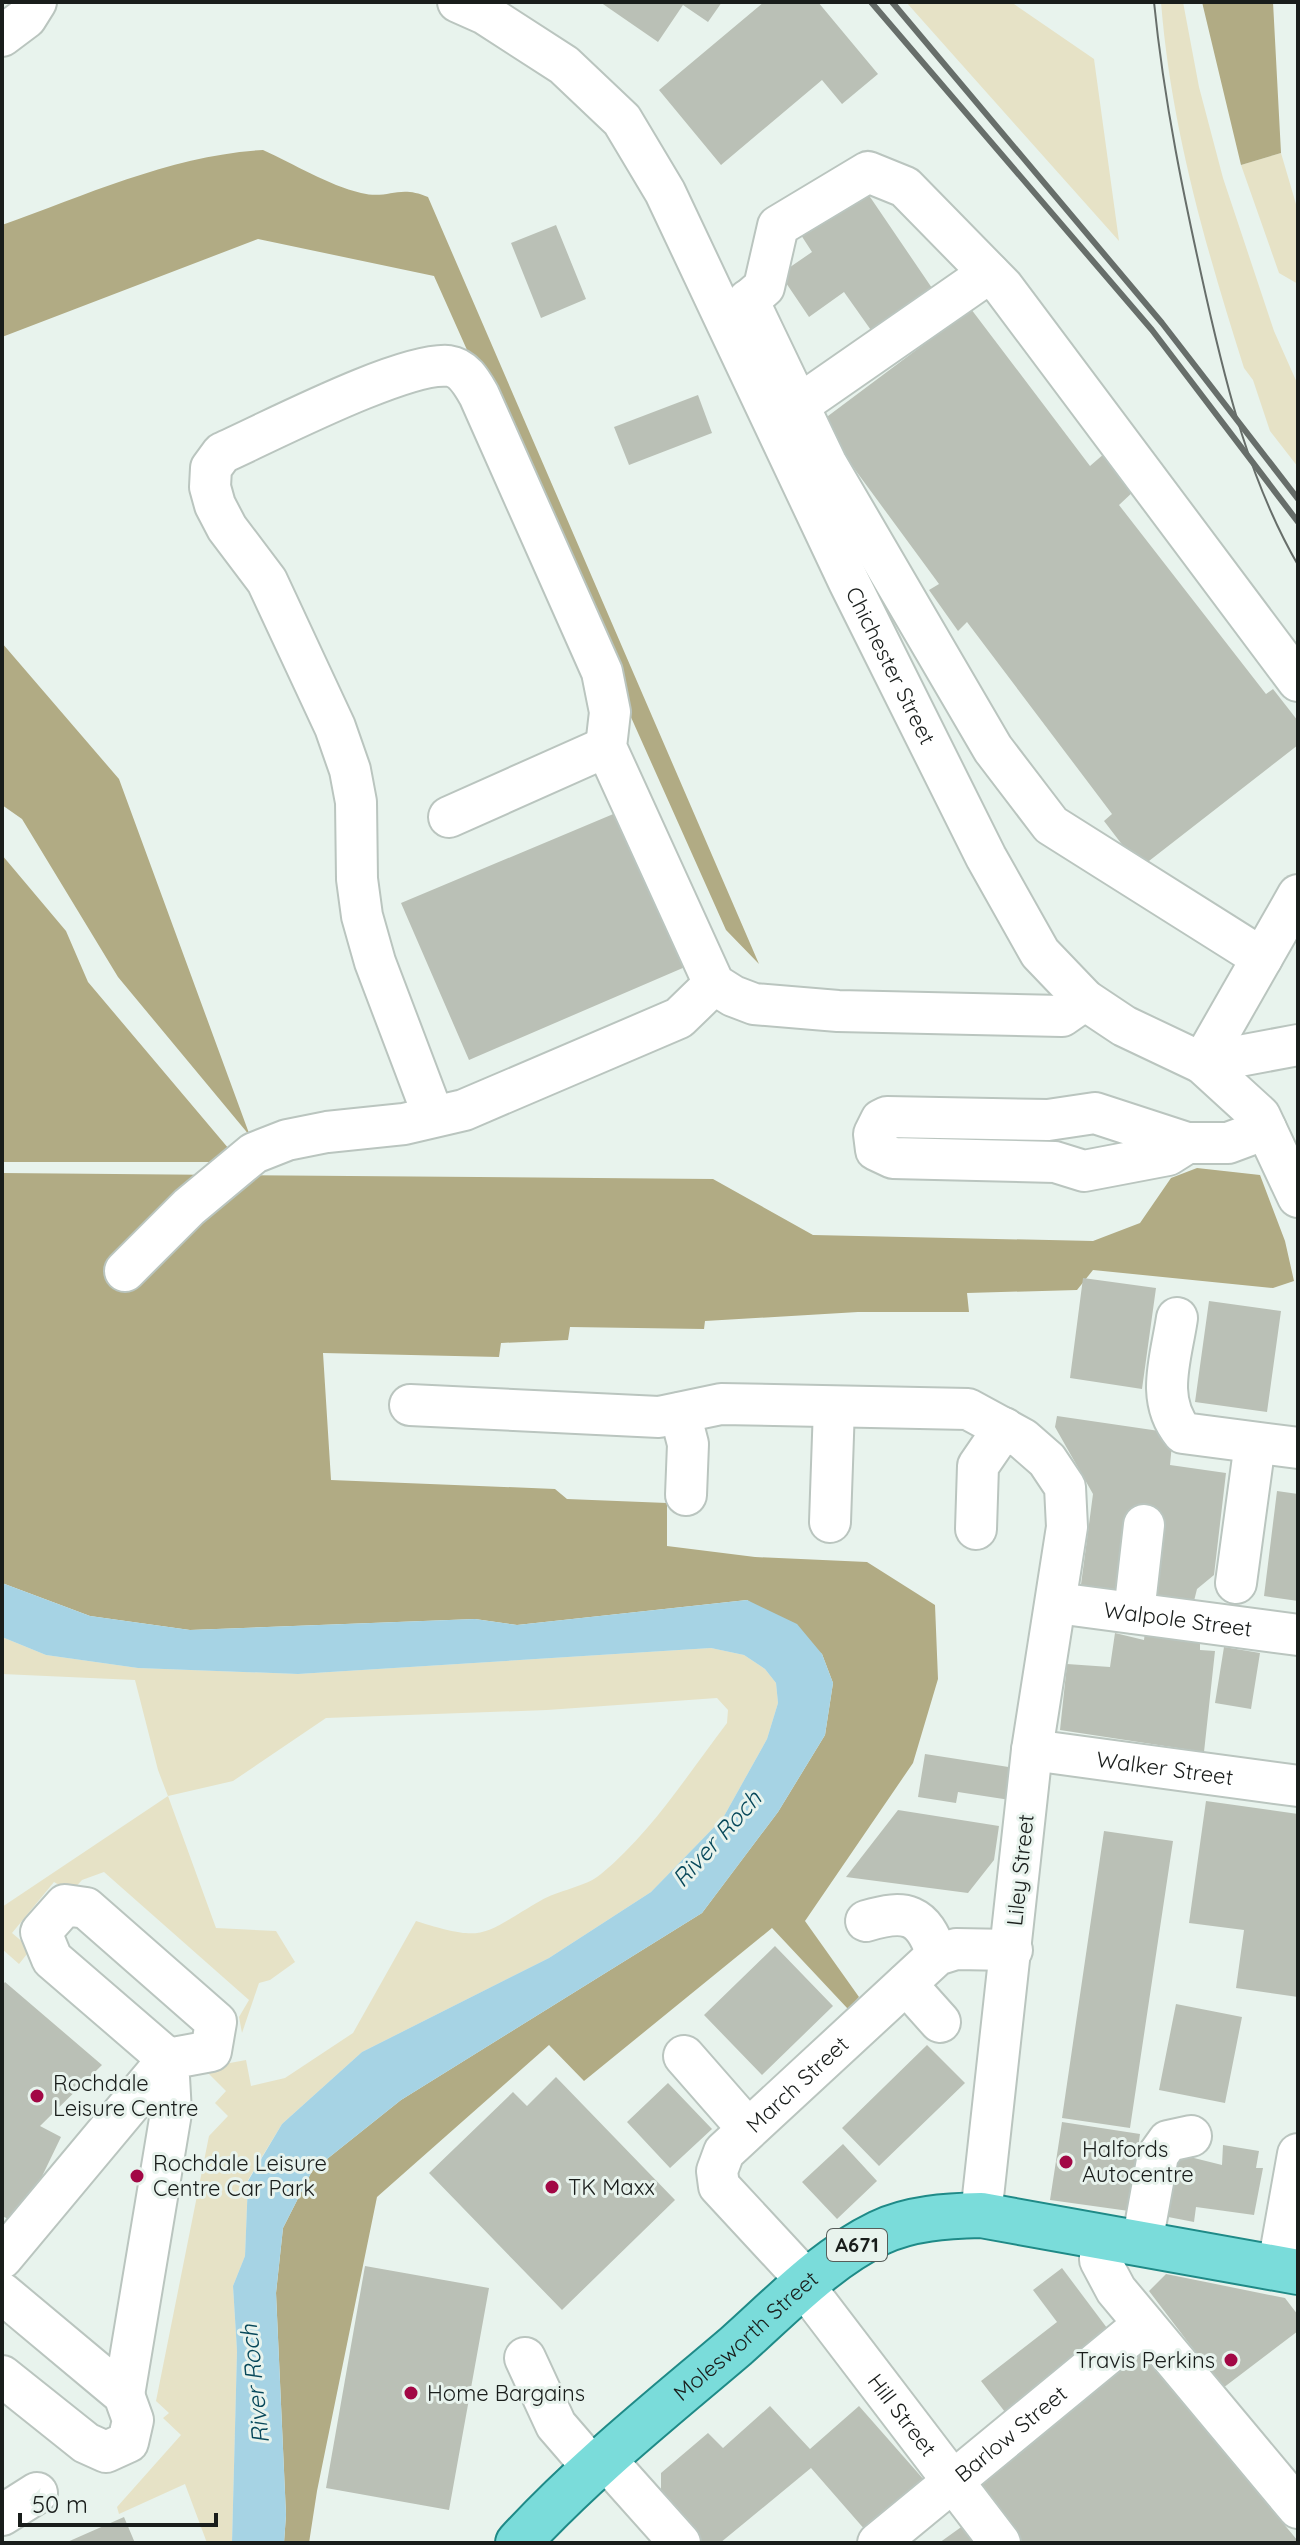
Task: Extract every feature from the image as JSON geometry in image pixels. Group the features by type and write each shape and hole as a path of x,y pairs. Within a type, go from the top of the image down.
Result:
{"main road":[{"name":"Molesworth Street","path":"518,2543 600,2464 806,2284 845,2251 883,2231 939,2216 981,2215 1288,2269"}],"street":[{"path":"2,36 26,18 36,2"},
{"name":"Chichester Street","path":"458,2 485,14 564,65 622,120 737,310 849,582 986,857 1040,953 1085,1000 1124,1026 1202,1063 1260,1116 1298,1197"},
{"path":"1262,958 1051,825 993,749 826,463 799,405 737,310 764,287 778,226 868,172 905,187 989,273 1298,681"},
{"path":"799,405 989,273"},
{"path":"433,1115 375,962 362,916 357,879 356,802 350,770 335,727 267,581 227,528 210,487 211,468 222,453 394,376 425,367 452,366 466,375 479,395 602,672 610,712 606,747 714,984 754,1004 838,1011 1062,1016 1085,1000"},
{"path":"449,817 606,747"},
{"path":"1202,1063 1298,895"},
{"path":"125,1271 189,1207 254,1153 287,1140 404,1124 464,1110 679,1018 714,984"},
{"path":"1202,1063 1298,1045"},
{"path":"1187,1143 1168,1155 1084,1171 1055,1162 893,1158 876,1150 874,1134 881,1120 887,1117 1048,1120 1095,1113 1187,1143 1228,1143 1266,1129"},
{"path":"1177,1318 1165,1400 1173,1421 1183,1433 1298,1448"},
{"name":"Liley Street","path":"410,1405 659,1417 721,1404 968,1409 1004,1428 1047,1460 1065,1487 1067,1527 1032,1750 981,2215"},
{"path":"830,1522 834,1407"},
{"path":"680,1413 688,1444 686,1495"},
{"path":"976,1529 978,1466 1004,1428"},
{"path":"1236,1583 1255,1443"},
{"path":"1134,1613 1144,1525"},
{"name":"Walpole Street","path":"1057,1603 1298,1635"},
{"name":"Walker Street","path":"1032,1750 1298,1786"},
{"path":"866,1921 895,1912 916,1919 931,1936 937,1955 956,1949 1012,1950"},
{"name":"March Street","path":"806,2284 719,2186 717,2171 724,2152 937,1955"},
{"path":"906,1984 940,2022"},
{"path":"684,2056 748,2129"},
{"path":"2,2258 168,2059 171,2113 124,2395 133,2420 128,2442 106,2452 86,2443 2,2376"},
{"path":"1142,2243 1158,2155 1168,2141 1191,2136"},
{"path":"1288,2269 1298,2154"},
{"path":"1100,2236 1100,2260 1116,2290 1291,2487"},
{"name":"Hill Street","path":"806,2284 1000,2543"},
{"path":"2,2293 124,2395"},
{"name":"Barlow Street","path":"878,2543 1144,2324"},
{"path":"525,2358 556,2425 680,2543"},
{"path":"2,2515 37,2493"}],"shaded area":[{"path":"906,2 1011,2 1094,59 1119,241"},
{"path":"1161,2 1183,2 1199,87 1223,178 1274,331 1298,385 1298,467 1270,431 1253,380 1244,368 1216,278 1182,142"},
{"path":"1202,2 1273,2 1281,153 1241,165"},
{"path":"263,150 324,180 361,193 409,192 428,197 759,964 726,930 434,276 258,239 2,337 2,225 163,168 229,153"},
{"path":"1281,153 1298,211 1298,284 1279,273 1241,165"},
{"path":"2,643 119,779 250,1136 118,977 22,819 2,805"},
{"path":"2,855 66,931 88,982 229,1149 211,1162 2,1162"},
{"path":"1197,1168 1260,1175 1285,1241 1294,1281 1273,1288 1093,1270 1077,1290 967,1293 969,1312 858,1312 705,1321 704,1329 570,1327 568,1340 501,1343 499,1357 323,1353 331,1480 555,1489 567,1499 667,1503 667,1546 755,1557 867,1562 935,1605 938,1679 913,1763 805,1921 859,1997 848,2009 772,1928 584,2081 549,2045 377,2197 309,2543 284,2543 286,2515 276,2293 283,2228 312,2171 401,2100 702,1913 778,1812 825,1735 833,1683 822,1654 747,1600 517,1625 475,1619 190,1630 90,1616 2,1583 2,1173 713,1179 813,1235 1093,1241 1140,1223 1171,1178"},
{"path":"2,1637 46,1655 138,1668 298,1674 711,1648 744,1655 765,1669 776,1683 778,1703 767,1739 723,1818 651,1892 549,1958 362,2052 282,2124 248,2180 245,2256 233,2286 237,2351 232,2543 207,2543 185,2484 119,2514 117,2507 181,2435 163,2418 169,2413 156,2401 209,2136 228,2116 215,2103 226,2091 203,2068 246,2060 251,2086 285,2078 353,2033 416,1921 457,1932 482,1932 506,1922 547,1897 601,1874 636,1840 668,1802 727,1723 728,1710 717,1698 547,1710 326,1718 233,1781 168,1796 158,1770 135,1680 2,1674"},
{"path":"168,1796 216,1928 276,1931 295,1962 270,1980 259,1983 242,2033 239,2017 249,2000 104,1872 82,1880 71,1892 54,1882 12,1933 31,1949 19,1964 2,1949 2,1907"}],"water":[{"name":"River Roch","path":"2,1583 90,1616 190,1630 475,1619 517,1625 747,1600 797,1624 822,1654 833,1683 825,1735 778,1812 702,1913 401,2100 312,2171 283,2228 276,2293 286,2515 284,2543 232,2543 237,2351 233,2286 245,2256 248,2181 282,2124 362,2052 549,1958 651,1892 723,1818 767,1739 778,1703 776,1683 765,1669 744,1655 711,1648 298,1674 138,1668 46,1655 2,1637"}],"building":[{"path":"600,2 722,2 708,22 683,5 658,42"},
{"path":"764,2 818,2 878,74 842,104 822,80 721,165 659,90"},
{"path":"866,191 934,291 873,333 844,292 809,317 780,274 812,252 801,235"},
{"path":"556,225 586,299 541,318 511,243"},
{"path":"971,309 1090,466 1105,453 1135,490 1119,505 1266,694 1273,689 1298,721 1298,745 1140,868 1104,821 1112,814 967,622 958,631 929,590 939,584 820,422"},
{"path":"698,395 712,433 629,465 614,427"},
{"path":"630,807 699,961 469,1060 401,903"},
{"path":"1083,1278 1156,1288 1142,1389 1070,1378"},
{"path":"1209,1301 1281,1311 1267,1412 1195,1402"},
{"path":"1057,1416 1173,1433 1170,1465 1226,1473 1214,1575 1197,1589 1193,1605 1080,1592 1093,1494 1055,1427"},
{"path":"1277,1491 1298,1494 1298,1601 1264,1596"},
{"path":"1145,1632 1200,1640 1200,1650 1215,1651 1204,1752 1060,1730 1067,1664 1110,1667 1115,1633 1144,1640"},
{"path":"1224,1647 1260,1653 1251,1709 1215,1703"},
{"path":"925,1754 1015,1768 1010,1800 958,1792 956,1803 918,1797"},
{"path":"1206,1801 1298,1814 1298,1997 1236,1988 1244,1930 1189,1923"},
{"path":"898,1810 999,1826 994,1860 968,1893 846,1877"},
{"path":"1104,1831 1173,1841 1130,2128 1062,2118"},
{"path":"775,1946 833,2006 762,2075 704,2015"},
{"name":"Rochdale Leisure Centre","path":"5,1982 102,2065 40,2126 61,2137 19,2224 2,2216 2,1986"},
{"path":"1176,2004 1242,2017 1225,2103 1159,2090"},
{"path":"927,2045 965,2083 879,2166 842,2128"},
{"name":"TK Maxx","path":"556,2077 675,2200 562,2310 429,2173 513,2092 527,2106"},
{"path":"668,2083 712,2129 670,2168 627,2122"},
{"path":"1062,2122 1140,2134 1129,2211 1050,2200"},
{"path":"843,2144 877,2181 837,2219 802,2182"},
{"path":"1223,2145 1259,2151 1256,2168 1263,2168 1254,2215 1196,2207 1194,2222 1158,2215 1170,2152 1222,2165"},
{"path":"365,2266 489,2288 449,2510 326,2488"},
{"path":"1062,2268 1110,2332 1005,2412 981,2381 1057,2322 1033,2290"},
{"name":"Travis Perkins","path":"1166,2274 1285,2298 1298,2315 1298,2331 1223,2388 1149,2291"},
{"path":"1140,2352 1298,2543 1023,2543 980,2485"},
{"path":"770,2406 810,2449 859,2406 925,2481 866,2531 811,2468 720,2543 703,2543 661,2494 661,2473 708,2433 723,2448"},
{"path":"124,2517 135,2543 65,2543"},
{"path":"964,2525 977,2543 939,2543"}],"tram line":[{"path":"1154,2 1176,150 1222,366 1253,468 1298,565"}],"railway":[{"path":"871,2 1152,330 1298,522"},
{"path":"892,2 1162,323 1298,499"}],"place":[{"name":"Rochdale Leisure Centre","path":"37,2096"},
{"name":"Halfords Autocentre","path":"1066,2162"},
{"name":"Rochdale Leisure Centre Car Park","path":"137,2176"},
{"name":"TK Maxx","path":"552,2187"},
{"name":"Travis Perkins","path":"1231,2360"},
{"name":"Home Bargains","path":"411,2393"}]}
